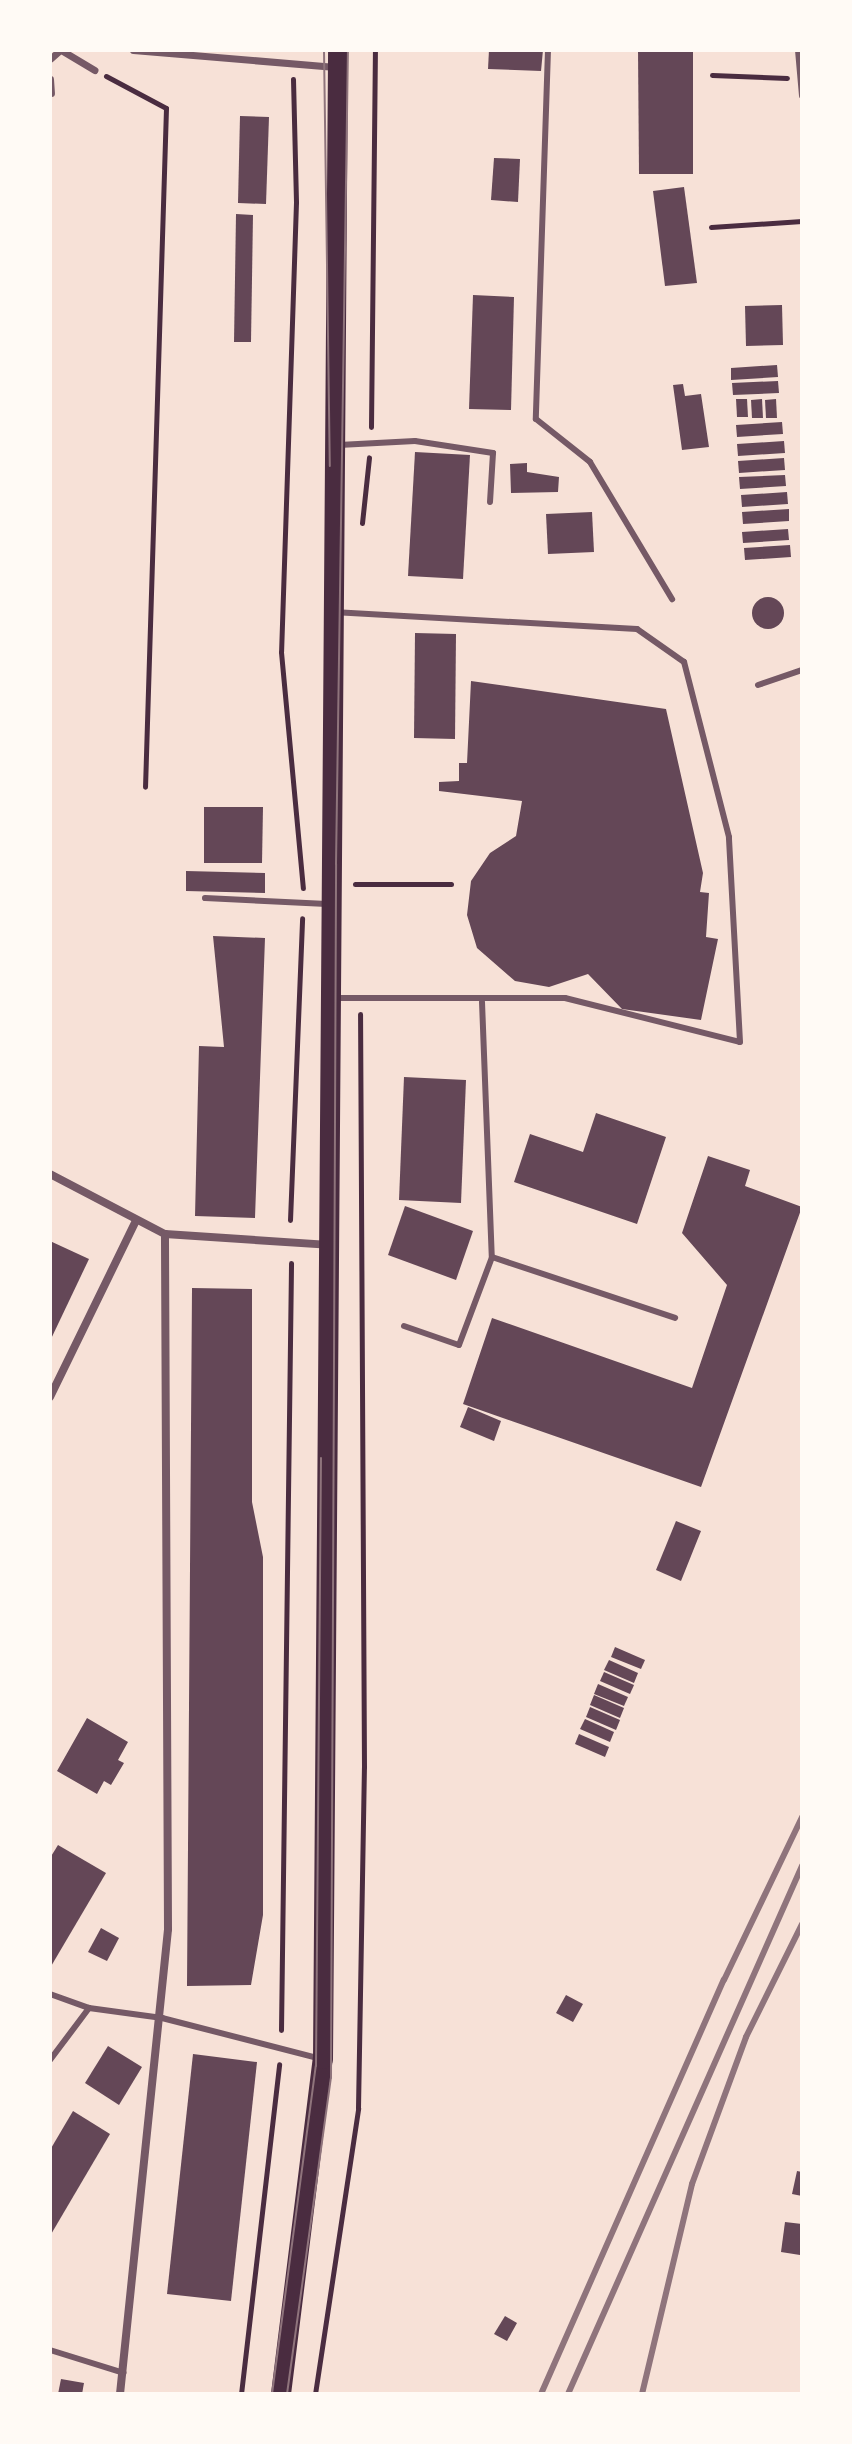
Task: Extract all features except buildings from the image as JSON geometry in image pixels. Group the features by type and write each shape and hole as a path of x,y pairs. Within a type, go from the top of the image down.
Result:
{"main road":[{"path":"281,2394 323,2059 338,59"}],"street":[{"path":"50,59 61,50 94,70"},
{"path":"133,50 292,66 338,59"},
{"path":"50,79 51,93"},
{"path":"50,1174 165,1234 330,1246"},
{"path":"50,1397 136,1221"},
{"path":"120,2394 162,2018 168,1929 165,1234"}],"lane":[{"path":"548,50 536,419 590,462 672,599"},
{"path":"798,50 802,96"},
{"path":"335,445 415,441 493,453 490,502"},
{"path":"330,997 482,1002 565,998 740,1042 729,837 684,662 637,629 334,612"},
{"path":"758,685 802,670"},
{"path":"205,898 331,904"},
{"path":"404,1326 459,1345 492,1257 482,1002"},
{"path":"492,1257 675,1318"},
{"path":"50,1994 89,2008 162,2018 323,2059"},
{"path":"50,2060 89,2008"},
{"path":"50,2350 124,2373"}],"path":[{"path":"371,442 375,50"},
{"path":"290,1220 303,903 281,652 296,202 292,66"},
{"path":"94,70 166,108 145,787"},
{"path":"712,75 800,79"},
{"path":"711,227 802,221"},
{"path":"342,884 451,884"},
{"path":"315,2394 358,2108 364,1767 359,999"},
{"path":"241,2394 280,2049 291,1263"}],"tram line":[{"path":"324,50 330,466"},
{"path":"287,2394 331,2078 336,864 348,50"},
{"path":"272,2394 316,2066 321,1458"}],"railway":[{"path":"541,2394 724,1980 802,1817"},
{"path":"568,2394 802,1866"},
{"path":"642,2394 692,2184 746,2037 802,1924"}]}
